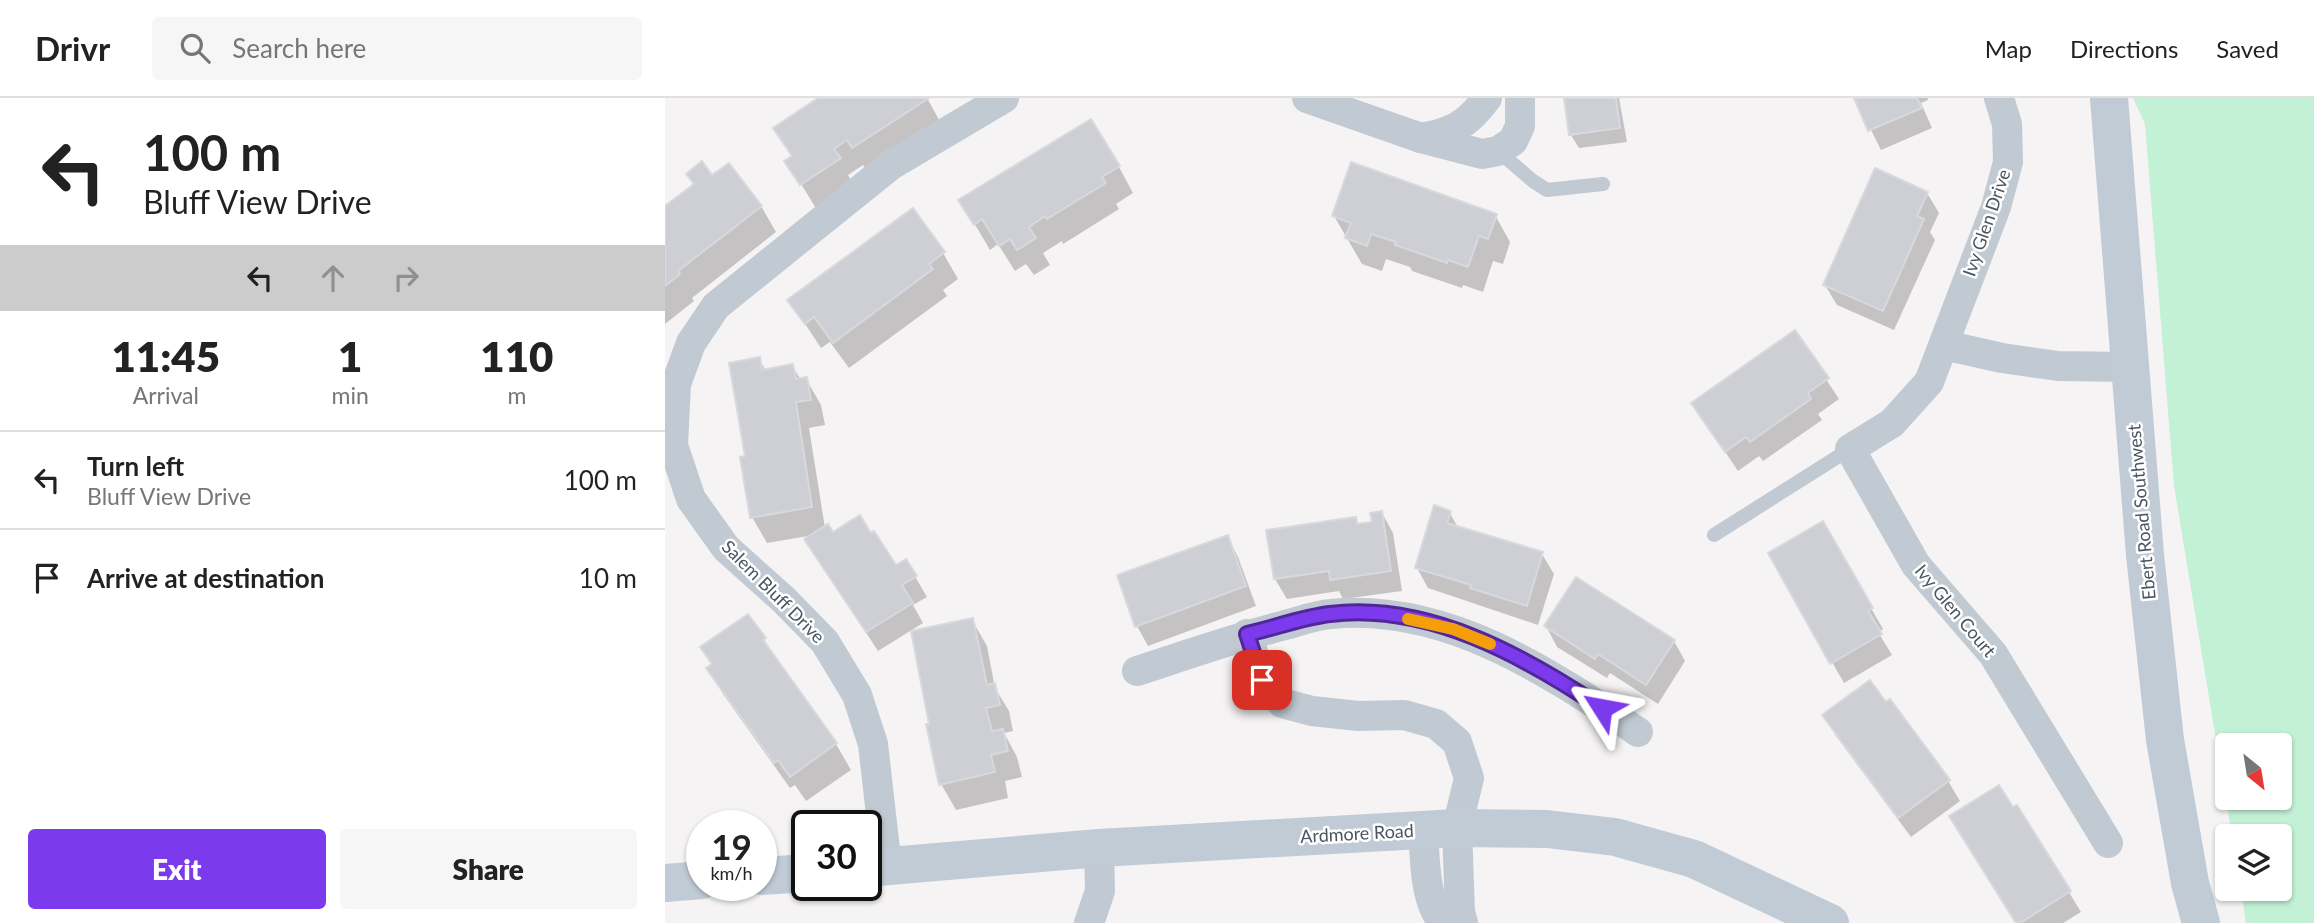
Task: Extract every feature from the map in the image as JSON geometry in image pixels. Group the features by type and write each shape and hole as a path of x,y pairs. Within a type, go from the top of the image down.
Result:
{"street":[{"name":"Salem Bluff Drive","path":"875,810 873,744 857,695 825,642 784,600 726,548 691,499 673,445 676,384 691,343 716,306 891,165 1004,98"},
{"path":"1307,98 1420,138 1482,154 1499,151 1513,141 1520,126 1520,98"},
{"path":"1420,138 1446,133 1461,126 1487,98"},
{"name":"Ivy Glen Drive","path":"1850,449 1892,423 1929,382 1996,207 2008,162 2007,124 1999,98"},
{"name":"Ebert Road Southwest","path":"2109,98 2145,555 2165,740 2190,883 2201,923"},
{"path":"1944,345 2002,358 2058,366 2130,368"},
{"name":"Ivy Glen Court","path":"1850,449 1916,565 1993,654 2108,843"},
{"path":"1137,671 1247,634 1330,614 1389,614 1440,626 1505,651 1567,684 1638,732"},
{"path":"1247,634 1262,680 1282,703 1312,711 1357,716 1404,715 1436,724 1457,742 1469,778 1440,829 1426,879 1437,916 1444,923"},
{"name":"Ardmore Road","path":"882,867 1099,848 1440,829 1547,829 1615,837 1694,859 1830,923"},
{"path":"1440,829 1463,923"},
{"path":"1089,923 1100,891 1099,848"},
{"path":"665,883 686,881"}],"lane":[{"path":"1499,151 1547,190 1602,184"},
{"path":"1714,535 1850,449"}],"green space":[{"path":"2133,98 2314,98 2314,923 2246,923 2243,901 2292,901 2292,824 2230,824 2228,810 2293,810 2293,733 2215,733 2174,486 2145,124"}],"building":[{"path":"818,98 929,98 852,148 847,140 834,149 841,158 800,185 784,161 792,156 773,128"},
{"path":"1564,98 1616,98 1620,128 1569,135"},
{"path":"1854,98 1917,98 1922,108 1868,131"},
{"path":"1091,119 1120,166 1102,177 1106,183 1029,227 1036,238 1017,250 1010,239 999,246 982,219 974,225 958,200"},
{"path":"702,161 712,175 729,163 762,206 678,271 680,274 665,286 665,206 694,184 686,174"},
{"path":"1351,162 1497,214 1488,239 1479,236 1468,267 1448,260 1447,263 1371,234 1367,246 1345,238 1351,223 1332,216"},
{"path":"1875,168 1928,192 1917,216 1924,219 1883,311 1823,285"},
{"path":"913,208 945,252 929,264 933,269 833,343 814,317 805,324 787,300"},
{"path":"1795,330 1829,378 1808,393 1811,399 1750,442 1746,437 1725,452 1691,403"},
{"path":"760,357 762,370 793,364 796,379 807,377 811,400 796,402 812,507 750,518 740,457 745,456 729,363"},
{"path":"1434,505 1451,511 1447,523 1543,552 1527,606 1415,568"},
{"path":"1382,511 1391,571 1330,580 1329,571 1274,579 1266,530 1356,517 1357,524 1372,522 1370,513"},
{"path":"860,515 896,565 906,559 917,576 902,585 913,603 866,632 804,539 828,524 833,532"},
{"path":"1823,521 1873,608 1868,611 1882,634 1830,664 1768,553"},
{"path":"1228,535 1246,586 1135,627 1117,575"},
{"path":"1576,577 1675,640 1646,685 1598,654 1595,659 1544,626"},
{"path":"748,614 766,638 763,640 837,743 790,777 778,760 774,763 706,668 712,664 700,647"},
{"path":"973,618 987,685 995,683 1000,705 986,708 992,731 1003,729 1008,751 991,755 995,772 939,785 911,631"},
{"path":"1870,680 1886,702 1890,699 1950,780 1898,818 1822,715"},
{"path":"1999,785 2013,807 2017,805 2071,891 2020,923 2016,923 1949,816"}],"slow traffic":[{"path":"1408,619 1453,629 1490,644"}],"route":[{"path":"1262,680 1247,634 1330,614 1389,614 1453,629 1505,651 1567,684 1602,708"}]}
